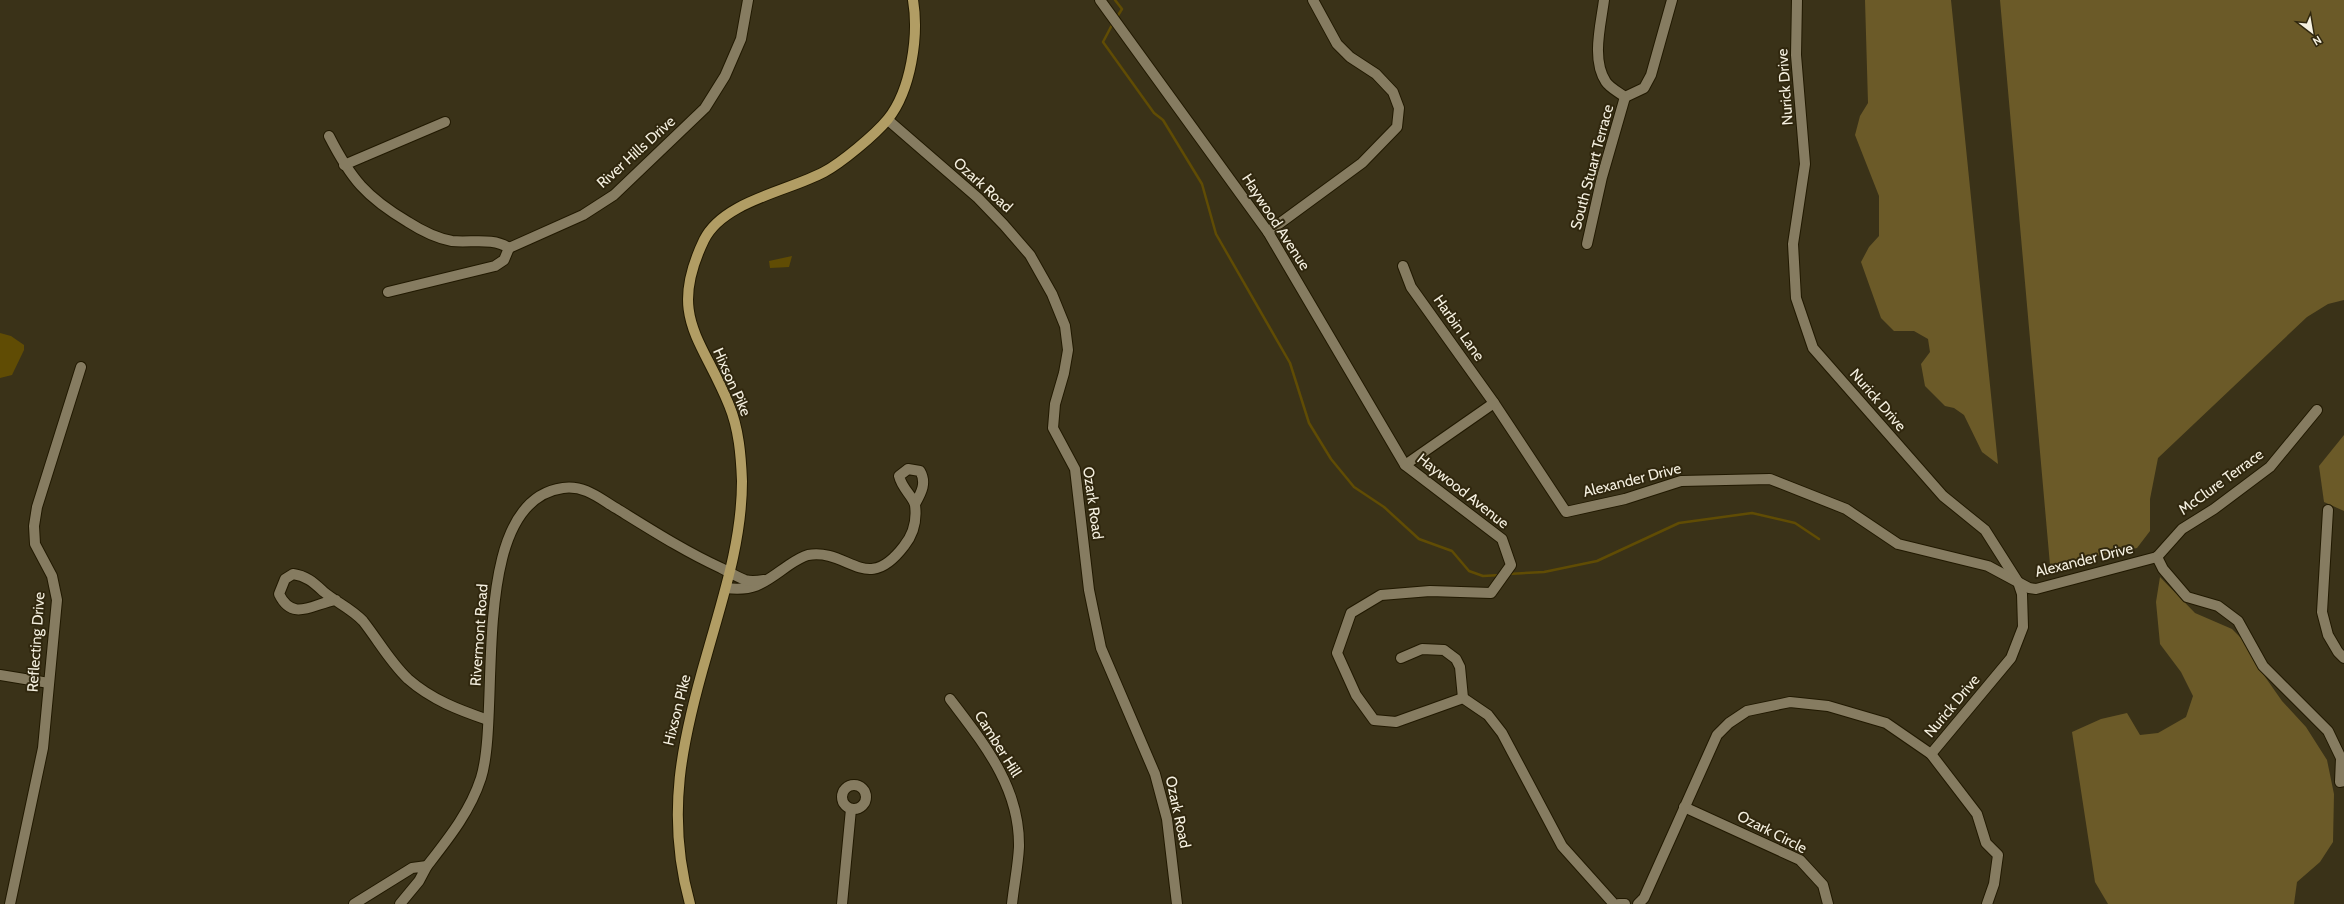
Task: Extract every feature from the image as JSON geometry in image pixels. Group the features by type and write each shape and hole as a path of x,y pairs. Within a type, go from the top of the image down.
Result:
{"main road":[{"name":"Hixson Pike","path":"690,904 681,869 678,846 678,779 684,743 730,573 737,541 741,503 740,453 737,428 729,405 696,339 688,309 687,287 705,236 725,217 761,197 823,173 846,158 888,120 900,99 911,63 915,31 913,0"}],"street":[{"name":"River Hills Drive","path":"509,248 583,215 614,195 706,108 725,76 741,39 748,0"},
{"name":"Haywood Avenue","path":"1100,0 1268,232 1405,465 1502,539 1511,565 1490,593 1430,591 1381,595 1351,613 1337,653 1356,695 1374,720 1396,722 1463,698"},
{"path":"1268,232 1362,163 1397,127 1399,108 1393,92 1376,74 1350,57 1337,44 1313,0"},
{"path":"1604,0 1600,34 1600,66 1606,82 1625,97 1644,88 1651,75 1672,0"},
{"name":"Nurick Drive","path":"1797,0 1796,55 1805,164 1792,244 1796,298 1813,348 1943,496 1985,530 2018,582 2022,594 2023,627 2011,658 1931,754"},
{"name":"South Stuart Terrace","path":"1587,244 1603,174 1625,97"},
{"name":"Ozark Road","path":"888,120 978,198 1030,255 1052,294 1065,326 1068,350 1064,373 1055,404 1052,428 1075,469 1089,590 1101,648 1155,774 1167,819 1177,904"},
{"path":"344,165 445,122"},
{"path":"329,136 344,165 364,191 381,206 434,237 452,241 501,243 509,248 504,260 495,266 388,292"},
{"name":"Harbin Lane","path":"1404,266 1411,287 1494,404"},
{"name":"Reflecting Drive","path":"10,904 43,748 56,600 52,576 35,544 34,526 37,507 81,367"},
{"path":"1405,465 1494,404"},
{"name":"Alexander Drive","path":"1494,404 1566,512 1625,498 1681,481 1770,480 1846,509 1898,544 1988,566 2029,588 2036,589 2157,557 2163,569 2187,596 2218,606 2238,621 2263,666 2328,731 2341,758 2340,782 2344,781"},
{"name":"McClure Terrace","path":"2157,557 2182,528 2214,509 2270,468 2317,410"},
{"name":"Rivermont Road","path":"400,904 419,881 427,866 461,823 481,777 488,720 492,622 496,590 502,561 519,516 547,491 581,487 700,559 747,581 764,580"},
{"path":"726,588 748,590 759,586 764,580 796,560 809,555 834,558 863,569 875,569 890,562 912,536 915,504"},
{"path":"2328,510 2322,612 2328,635 2344,658"},
{"path":"336,600 302,610 291,608 283,602 279,594 285,578 293,574 301,575 336,600 362,620 398,668 424,692 440,702 488,720"},
{"path":"1401,658 1422,649 1444,650 1456,659 1458,663 1463,698 1488,715 1502,733 1562,846 1614,904"},
{"path":"0,675 49,683"},
{"name":"Camber Hill","path":"950,698 1000,769 1013,798 1019,846 1012,904"},
{"path":"1638,904 1644,898 1717,735 1729,723 1747,711 1790,702 1828,706 1886,722 1931,754 1977,814 1986,843 1998,855 1994,884 1987,904"},
{"name":"Ozark Circle","path":"1684,807 1800,860 1823,885 1828,904"},
{"path":"842,904 852,809"},
{"path":"354,904 370,892 412,868 427,866"},
{"path":"1618,904 1625,904"}],"shaded area":[{"path":"1865,0 1951,0 1998,464 1982,452 1964,415 1954,408 1945,406 1925,386 1921,364 1930,352 1928,339 1914,331 1894,331 1881,318 1861,262 1869,247 1879,236 1879,196 1855,135 1860,116 1868,103"},
{"path":"2000,0 2344,0 2344,300 2328,304 2307,317 2158,458 2150,499 2150,531 2137,548 2050,565"},
{"path":"792,256 789,267 770,268 769,261"},
{"path":"0,333 11,336 24,345 24,350 12,375 0,378"},
{"path":"2344,435 2344,511 2324,502 2319,466"},
{"path":"2160,577 2195,613 2232,629 2249,646 2261,671 2282,701 2306,727 2327,760 2334,794 2333,842 2320,862 2297,882 2294,904 2108,904 2095,882 2072,732 2101,719 2127,713 2140,735 2158,733 2186,717 2193,696 2181,672 2160,644 2156,602"}],"waterway":[{"path":"1115,0 1122,9 1117,17"},
{"path":"1113,23 1103,42 1154,113 1163,120 1202,184 1216,234 1290,363 1309,423 1331,459 1354,487 1384,507 1419,539 1452,551 1469,571 1483,576 1501,575"},
{"path":"1508,574 1544,572 1597,561 1679,523 1752,513 1795,523 1819,539"}]}
